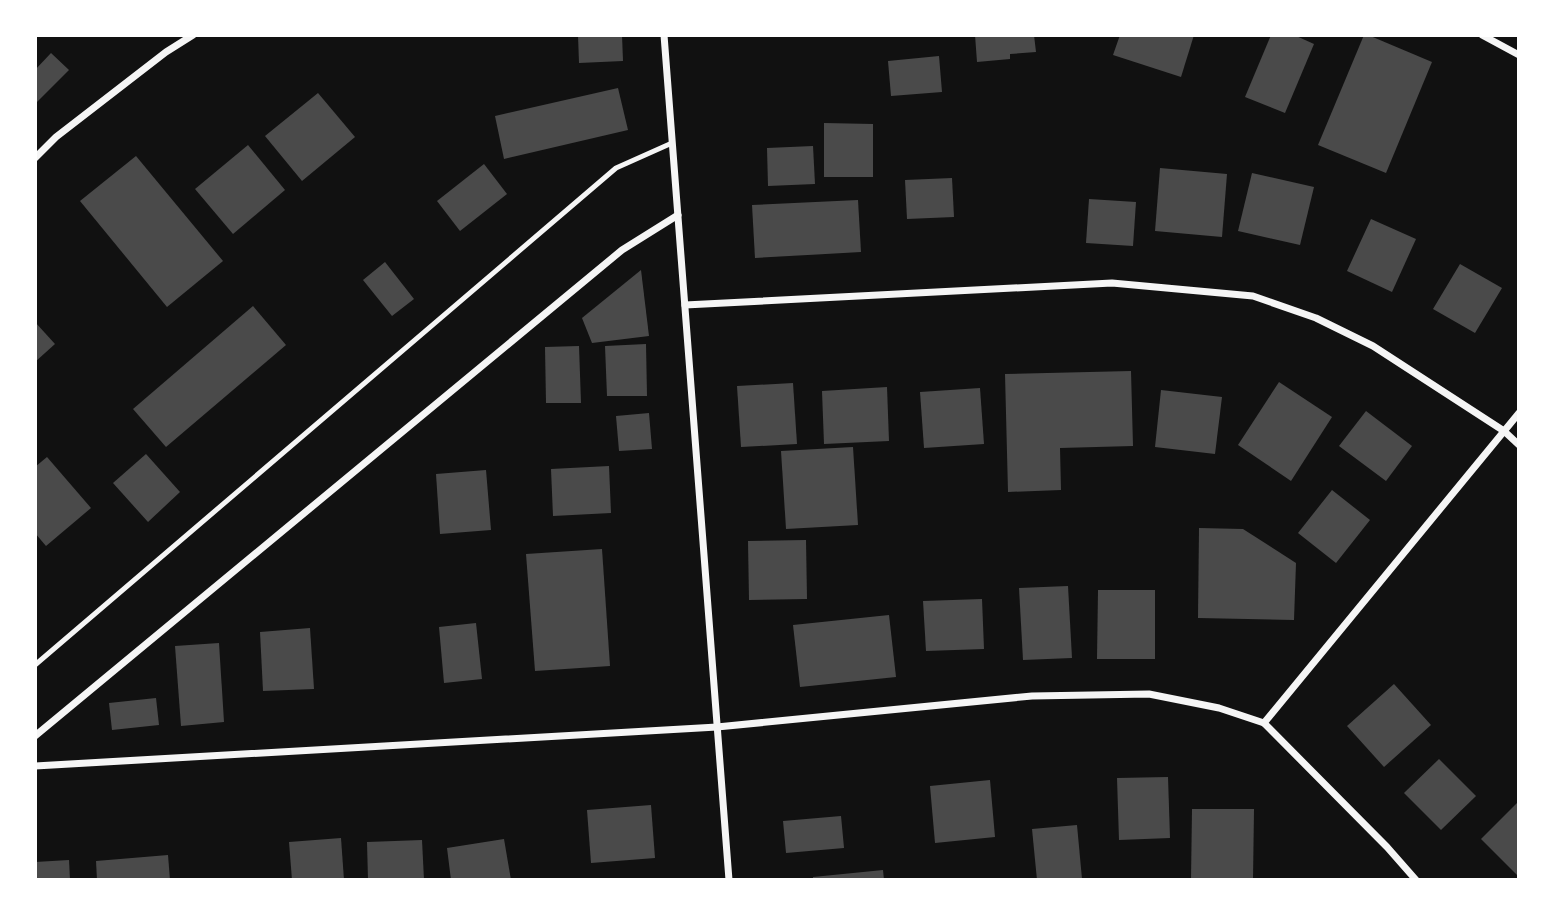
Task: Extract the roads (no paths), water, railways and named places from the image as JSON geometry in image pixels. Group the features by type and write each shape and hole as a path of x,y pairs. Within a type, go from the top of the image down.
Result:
{"street":[{"path":"35,158 56,137 166,52 193,35"},
{"path":"664,35 729,880"},
{"path":"1482,35 1519,55"},
{"path":"35,736 622,250 678,215"},
{"path":"685,305 1112,283 1253,296 1316,318 1373,346 1504,431 1519,445"},
{"path":"1264,723 1519,413"},
{"path":"35,766 717,727 1032,696 1149,694 1219,708 1264,723 1387,847 1416,880"}],"lane":[{"path":"35,665 616,168 672,143"}]}
